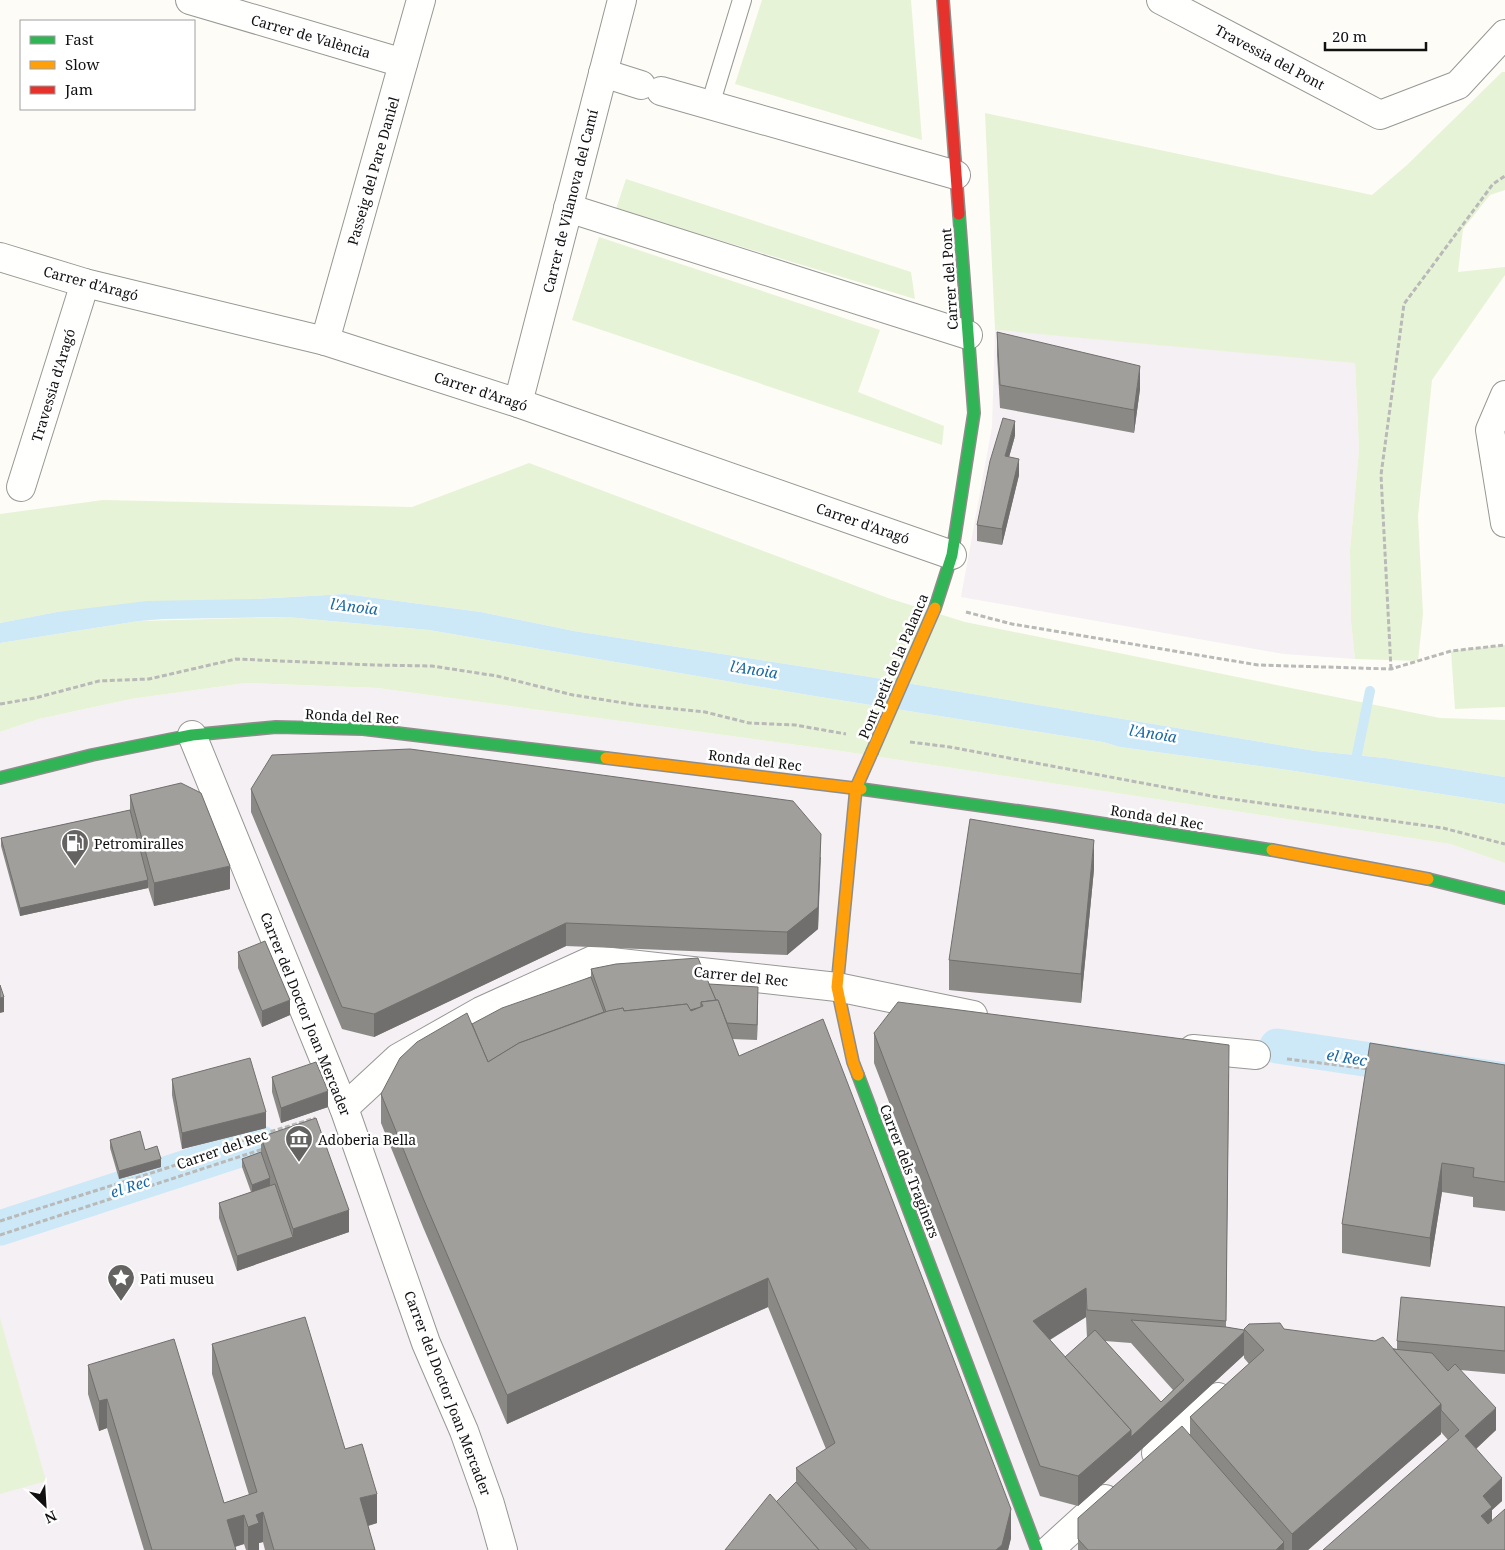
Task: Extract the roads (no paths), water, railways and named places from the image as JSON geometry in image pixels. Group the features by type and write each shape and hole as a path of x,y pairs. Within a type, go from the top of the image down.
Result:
{"street":[{"name":"Carrer de València","path":"190,0 403,63"},
{"name":"Passeig del Pare Daniel","path":"325,341 421,0"},
{"name":"Carrer de Vilanova del Camí","path":"518,403 622,0"},
{"name":"Carrer del Pont","path":"943,0 974,414 952,555"},
{"name":"Travessia del Pont","path":"1161,0 1380,115 1458,85 1505,34"},
{"path":"603,73 956,175"},
{"path":"568,208 968,335"},
{"name":"Carrer d'Aragó","path":"0,257 85,283 325,341 518,403 952,555"},
{"name":"Travessia d'Aragó","path":"21,486 85,283"},
{"path":"1505,395 1490,430 1505,523"},
{"name":"Pont petit de la Palanca","path":"856,788 936,606 952,555"},
{"name":"Ronda del Rec","path":"0,778 92,755 192,735 276,727 363,728 856,788 1054,816 1253,847 1418,877 1505,898"},
{"name":"Carrer del Doctor Joan Mercader","path":"192,735 344,1108 426,1343 464,1431 490,1504 503,1550"},
{"name":"Carrer dels Traginers","path":"856,788 837,987 853,1062 1037,1550"},
{"name":"Carrer del Rec","path":"344,1108 398,1058 481,1011 593,960 837,987 995,1019"},
{"path":"1168,1046 1256,1055"},
{"path":"1049,1550 1235,1382"}],"lane":[{"path":"710,105 742,0"}],"water":[{"name":"l'Anoia","path":"345,594 481,612 574,631 864,676 1315,751 1385,758 1505,777 1505,804 1288,770 1120,747 1103,742 808,695 429,630 287,617 164,619 139,621 0,643 0,623 57,612 147,601 256,599"}],"waterway":[{"path":"1355,764 1370,691"},
{"name":"el Rec","path":"1277,1046 1505,1080"},
{"name":"el Rec","path":"0,1228 261,1143"}],"place":[{"name":"Petromiralles","path":"75,867"},
{"name":"Adoberia Bella","path":"299,1163"},
{"name":"Pati museu","path":"121,1302"}]}
